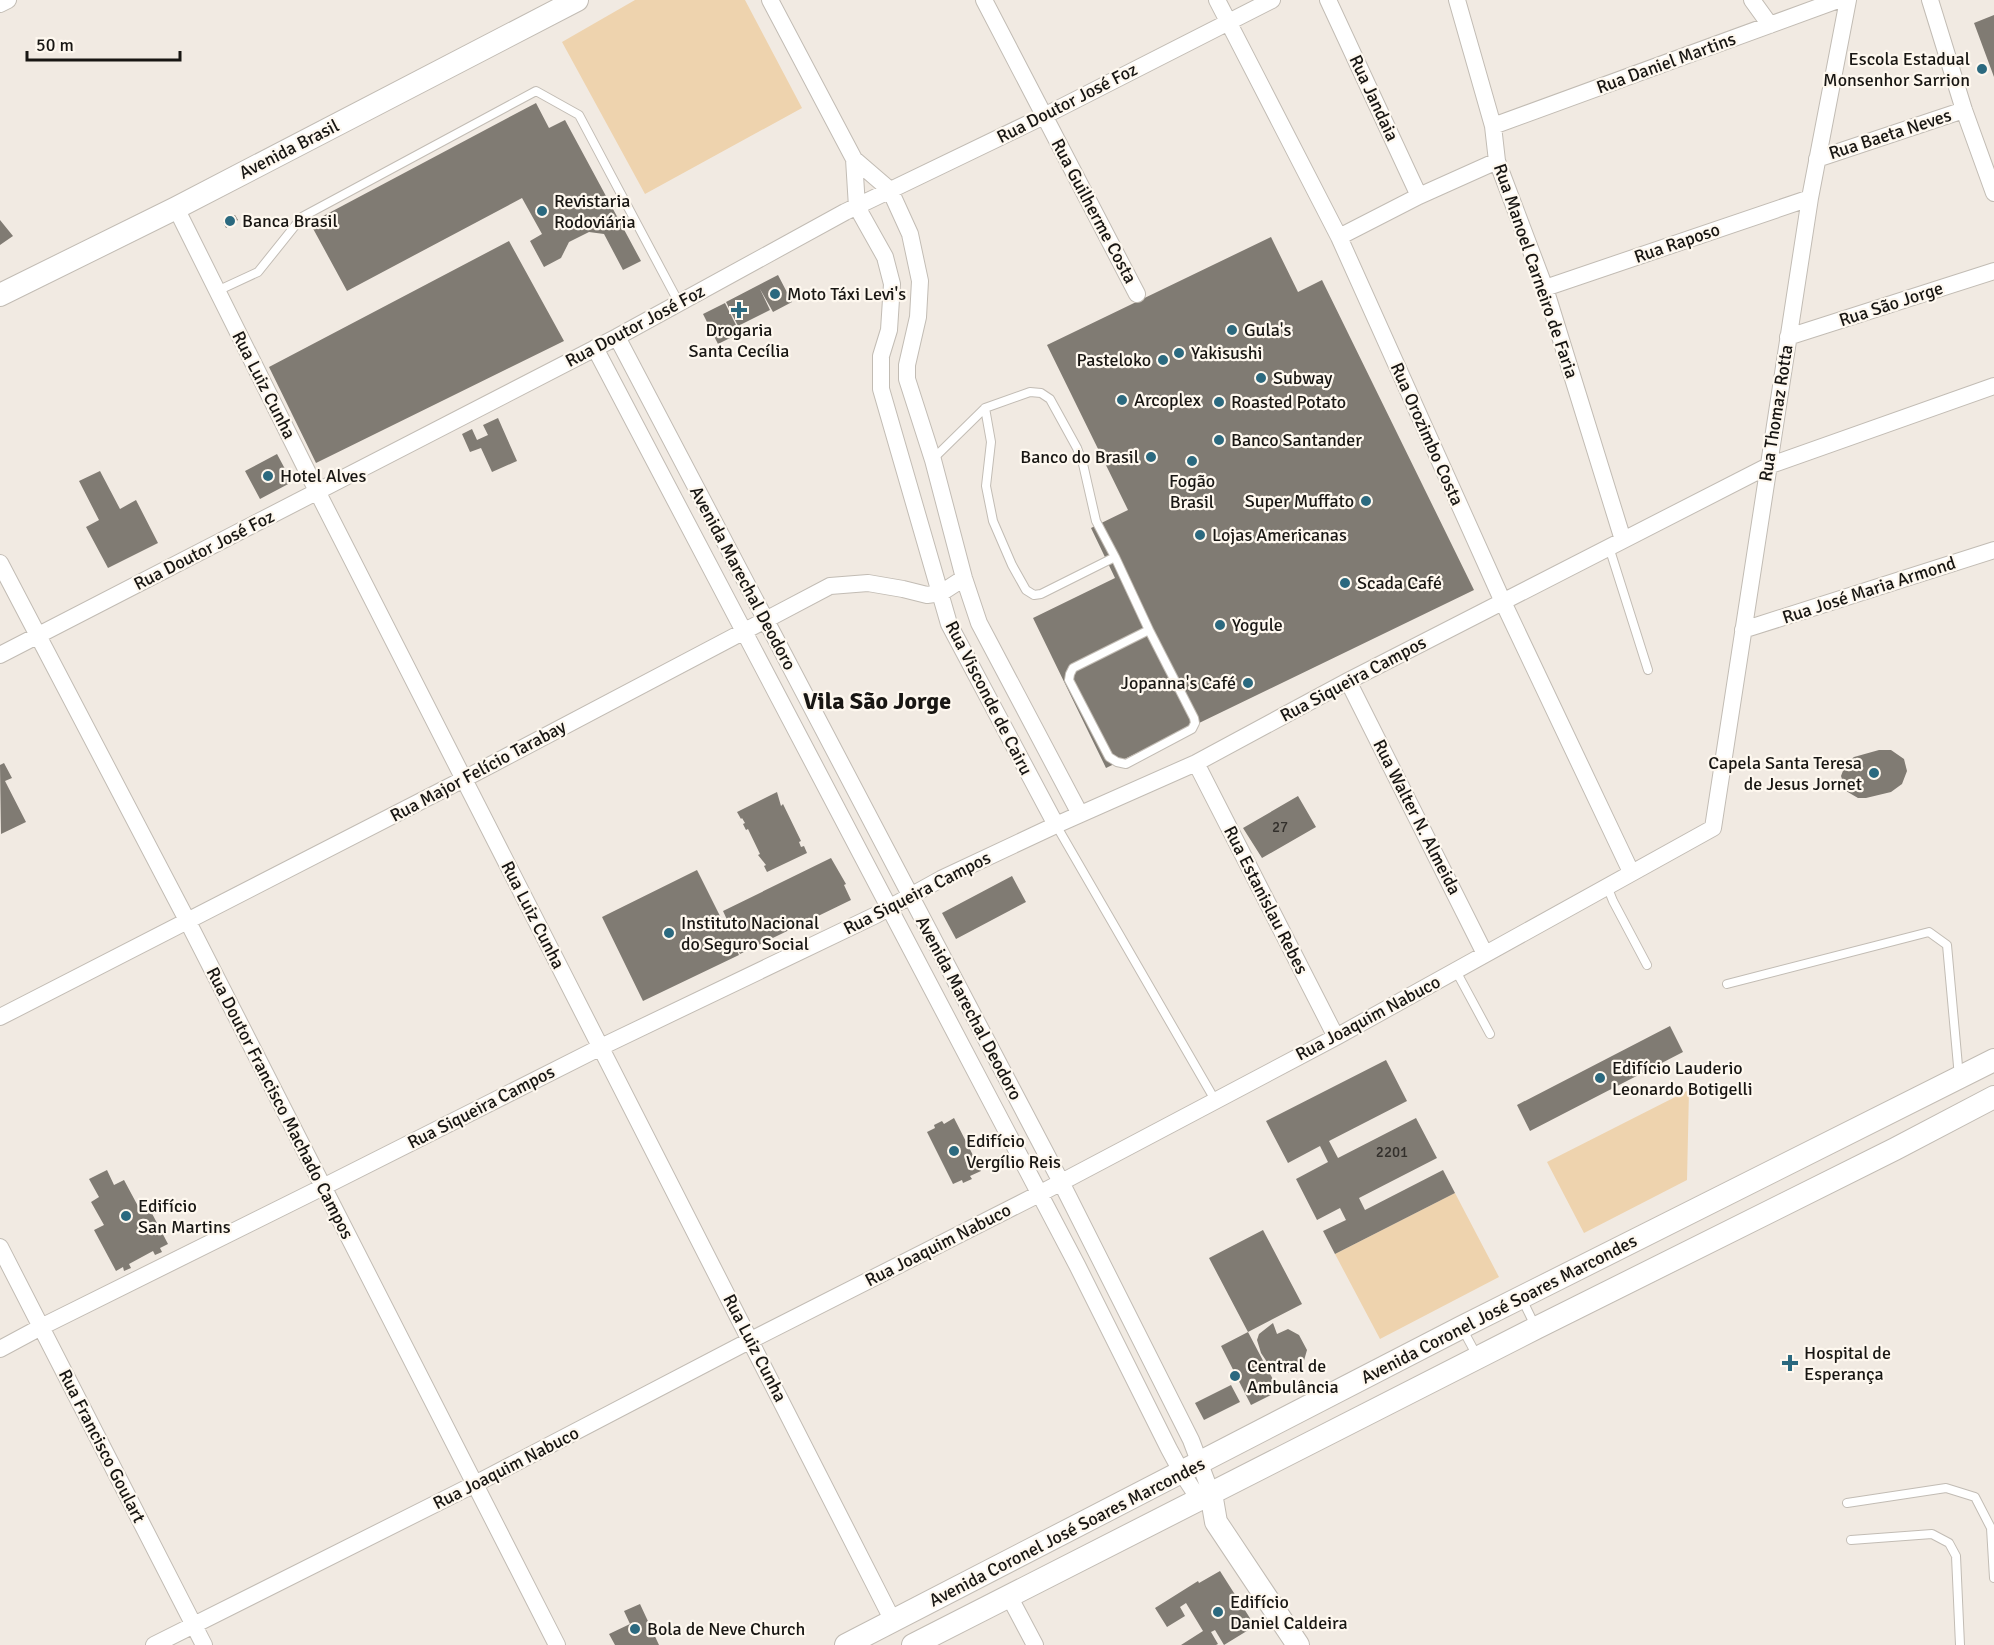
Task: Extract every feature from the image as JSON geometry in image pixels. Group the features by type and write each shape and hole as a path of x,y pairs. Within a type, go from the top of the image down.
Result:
{"main road":[{"name":"Avenida Brasil","path":"0,295 176,208 578,0"},
{"name":"Avenida Coronel José Soares Marcondes","path":"846,1645 883,1632 1462,1327 1994,1059"},
{"name":"Avenida Coronel José Soares Marcondes","path":"913,1645 1994,1097"},
{"path":"1205,1496 1216,1522 1298,1645"}],"street":[{"path":"0,4 9,0"},
{"name":"Rua Visconde de Cairu","path":"770,0 854,159 890,190 910,234 920,281 918,318 907,365 907,379 933,460 964,578 979,623 1080,814"},
{"name":"Rua Guilherme Costa","path":"984,0 1137,294"},
{"name":"Rua Orozimbo Costa","path":"1217,0 1339,237 1503,602 1631,872"},
{"name":"Rua Doutor José Foz","path":"0,655 595,348 890,190 1044,116 1272,0"},
{"name":"Rua Jandaia","path":"1328,0 1419,196"},
{"name":"Rua Manoel Carneiro de Faria","path":"1456,0 1493,126 1497,161 1545,288 1616,543"},
{"path":"1752,0 1770,25"},
{"name":"Rua Daniel Martins","path":"1493,126 1838,0"},
{"name":"Rua Thomaz Rotta","path":"1713,828 1809,198 1848,0"},
{"path":"1930,0 1964,110 1994,193"},
{"name":"Rua Baeta Neves","path":"1817,159 1964,110"},
{"name":"Rua Visconde de Cairu","path":"854,159 857,207 885,256 892,284 889,330 881,356 881,389 949,624 1056,825"},
{"path":"1339,237 1419,196 1497,161"},
{"name":"Rua Raposo","path":"1545,288 1809,198"},
{"name":"Rua Luiz Cunha","path":"176,208 317,491 751,1340 883,1632"},
{"name":"Rua São Jorge","path":"1788,337 1994,271"},
{"name":"Avenida Marechal Deodoro","path":"616,337 1061,1182 1186,1429 1191,1468"},
{"name":"Avenida Marechal Deodoro","path":"595,348 1039,1194 1205,1496"},
{"name":"Rua Siqueira Campos","path":"0,1349 601,1047 889,908 941,879 1080,814 1196,764 1348,681 1768,466 1994,386"},
{"name":"Rua José Maria Armond","path":"1743,630 1994,550"},
{"name":"Rua Doutor Francisco Machado Campos","path":"0,563 188,922 557,1645"},
{"path":"941,593 964,578"},
{"name":"Rua Major Felício Tarabay","path":"0,1017 464,779 830,586 868,584 927,595 941,593"},
{"name":"Rua Walter N. Almeida","path":"1348,681 1485,954"},
{"name":"Rua Estanislau Rebes","path":"1196,764 1336,1036"},
{"name":"Rua Joaquim Nabuco","path":"153,1645 475,1484 751,1340 1039,1194 1336,1036 1713,828"},
{"name":"Rua Francisco Goulart","path":"0,1247 204,1645"},
{"path":"1010,1596 1035,1645"}],"lane":[{"path":"217,291 258,272 302,217 536,91 579,115 679,303"},
{"path":"933,460 985,408 1030,392 1041,393 1050,399 1077,448 1096,521 1194,718 1195,723 1192,729 1126,764 1109,757 1069,680 1070,674 1073,668 1149,630"},
{"path":"985,408 991,442 986,486 993,521 1012,565 1026,590 1034,595 1041,594 1115,557"},
{"path":"1616,543 1648,670"},
{"name":"Rua Visconde de Cairu","path":"1056,825 1215,1100"},
{"path":"1607,886 1647,965"},
{"path":"1727,984 1929,932 1947,945 1959,1077"},
{"path":"1456,970 1490,1034"},
{"path":"1521,1298 1536,1328"},
{"path":"1462,1327 1478,1357"},
{"path":"1847,1503 1946,1488 1975,1497 1991,1528 1994,1578"},
{"path":"1851,1540 1932,1534 1949,1543 1956,1556 1960,1645"}],"shaded area":[{"path":"635,0 745,0 802,108 645,194 562,42"},
{"path":"1689,1090 1687,1180 1584,1233 1547,1162"},
{"path":"1455,1193 1499,1277 1380,1339 1335,1254"}],"building":[{"path":"1994,15 1994,77 1974,23"},
{"path":"536,103 549,128 565,120 641,261 623,270 604,234 589,232 569,242 561,258 544,267 530,241 542,234 522,198 347,291 310,223"},
{"name":"Banca Brasil","path":"235,215 238,220 226,228 223,222"},
{"path":"0,220 13,236 0,245"},
{"path":"1271,237 1298,292 1322,280 1474,590 1106,768 1033,618 1115,578 1091,528 1128,510 1047,345"},
{"path":"509,241 564,341 316,463 269,367"},
{"path":"778,275 792,302 773,312 760,289 770,310 738,326 726,302"},
{"path":"725,303 740,333 718,344 703,314"},
{"path":"498,418 517,461 492,472 481,448 470,452 462,434 472,429 477,440 488,435 483,425"},
{"name":"Hotel Alves","path":"277,454 292,482 260,499 245,471"},
{"path":"100,471 120,509 136,500 158,543 108,568 86,527 99,520 79,481"},
{"name":"Capela Santa Teresa de Jesus Jornet","path":"1879,750 1891,750 1904,759 1907,771 1902,784 1891,792 1866,798 1858,798 1846,791 1841,776 1846,763 1854,757"},
{"path":"4,763 12,778 5,781 26,822 1,834 0,765"},
{"path":"777,792 781,806 783,804 801,841 799,842 801,847 804,846 807,853 767,872 764,866 766,865 758,855 760,854 748,829 746,830 743,824 745,823 737,812"},
{"path":"1298,796 1316,827 1262,858 1243,828"},
{"name":"Instituto Nacional do Seguro Social","path":"831,858 846,884 844,885 851,900 740,954 731,939 739,955 643,1001 602,917 697,870 725,926 729,924 723,911"},
{"path":"1012,876 1026,902 956,939 942,913"},
{"name":"Edifício Lauderio Leonardo Botigelli","path":"1670,1026 1683,1052 1530,1131 1517,1105"},
{"path":"1386,1060 1407,1101 1329,1141 1338,1158 1416,1118 1437,1158 1359,1198 1365,1210 1443,1170 1455,1193 1335,1254 1323,1231 1346,1220 1340,1208 1317,1220 1296,1179 1328,1162 1320,1146 1288,1163 1266,1121"},
{"name":"Edifício Vergílio Reis","path":"954,1118 981,1171 970,1176 972,1179 953,1184 927,1132 935,1128 934,1125 942,1121 944,1124"},
{"name":"Edifício San Martins","path":"107,1170 114,1185 124,1180 139,1208 147,1204 168,1244 160,1248 162,1252 155,1255 153,1251 129,1264 131,1268 124,1271 123,1267 116,1271 94,1230 104,1225 91,1202 99,1197 89,1179"},
{"path":"1263,1230 1302,1304 1248,1332 1209,1258"},
{"path":"1273,1323 1277,1334 1288,1329 1299,1335 1307,1350 1303,1364 1292,1373 1281,1373 1269,1365 1261,1353 1257,1340 1259,1334"},
{"path":"1248,1332 1279,1391 1251,1405 1221,1346"},
{"path":"1231,1385 1240,1402 1204,1420 1195,1403"},
{"name":"Edifício Daniel Caldeira","path":"1220,1571 1255,1626 1224,1645 1215,1630 1211,1632 1218,1644 1216,1645 1181,1645 1203,1631 1186,1603 1180,1607 1185,1616 1167,1627 1155,1608 1198,1581 1199,1583"},
{"name":"Bola de Neve Church","path":"640,1604 659,1645 615,1645 609,1634 630,1624 624,1611"}],"place":[{"name":"Escola Estadual Monsenhor Sarrion","path":"1982,69"},
{"name":"Revistaria Rodoviária","path":"542,211"},
{"name":"Banca Brasil","path":"230,221"},
{"name":"Moto Táxi Levi's","path":"775,294"},
{"name":"Drogaria Santa Cecília","path":"739,310"},
{"name":"Gula's","path":"1232,330"},
{"name":"Yakisushi","path":"1179,353"},
{"name":"Pasteloko","path":"1163,360"},
{"name":"Subway","path":"1261,378"},
{"name":"Arcoplex","path":"1122,400"},
{"name":"Roasted Potato","path":"1219,402"},
{"name":"Banco Santander","path":"1219,440"},
{"name":"Banco do Brasil","path":"1151,457"},
{"name":"Fogão Brasil","path":"1192,461"},
{"name":"Hotel Alves","path":"268,476"},
{"name":"Super Muffato","path":"1366,501"},
{"name":"Lojas Americanas","path":"1200,535"},
{"name":"Scada Café","path":"1345,583"},
{"name":"Yogule","path":"1220,625"},
{"name":"Jopanna's Café","path":"1248,683"},
{"name":"Capela Santa Teresa de Jesus Jornet","path":"1874,773"},
{"name":"Instituto Nacional do Seguro Social","path":"669,933"},
{"name":"Edifício Lauderio Leonardo Botigelli","path":"1600,1078"},
{"name":"Edifício Vergílio Reis","path":"954,1151"},
{"name":"Edifício San Martins","path":"126,1216"},
{"name":"Hospital de Esperança","path":"1790,1363"},
{"name":"Central de Ambulância","path":"1235,1376"},
{"name":"Edifício Daniel Caldeira","path":"1218,1612"},
{"name":"Bola de Neve Church","path":"635,1629"}],"district":[{"name":"Vila São Jorge","path":"877,701"}]}
